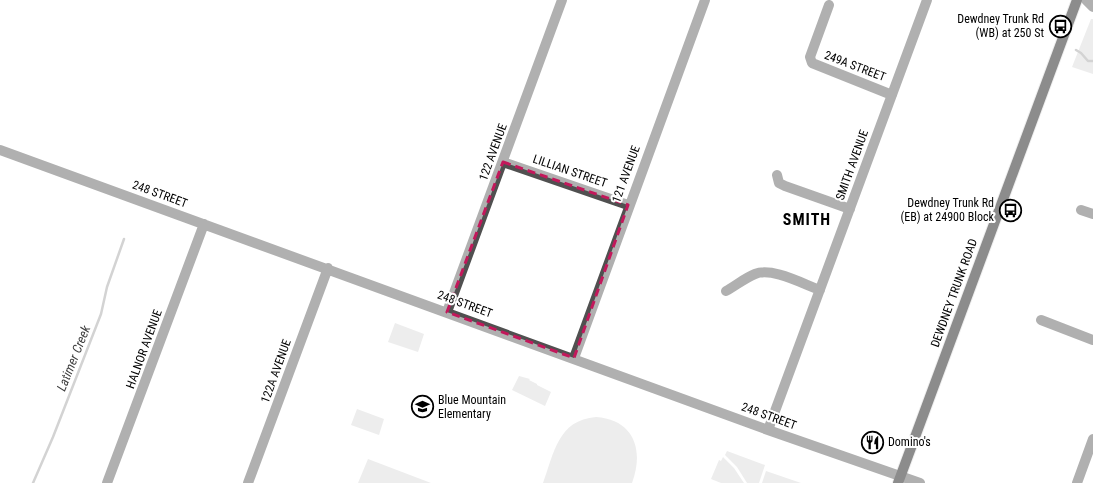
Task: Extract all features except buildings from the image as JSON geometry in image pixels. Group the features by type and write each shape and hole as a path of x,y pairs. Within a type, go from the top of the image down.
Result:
{"main road":[{"name":"DEWDNEY TRUNK ROAD","path":"899,479 1077,0"}],"street":[{"name":"122 AVENUE","path":"447,312 562,0"},
{"name":"121 AVENUE","path":"574,358 628,206 705,0"},
{"name":"SMITH AVENUE","path":"768,430 927,0"},
{"path":"1086,0 1093,7"},
{"name":"249A STREET","path":"829,5 810,60 812,63 892,95"},
{"name":"248 STREET","path":"0,150 574,358 899,479 920,483"},
{"name":"LILLIAN STREET","path":"503,162 628,206"},
{"path":"777,175 779,183 785,186 850,210"},
{"path":"1081,210 1093,214"},
{"name":"HALNOR AVENUE","path":"108,483 204,224"},
{"name":"122A AVENUE","path":"248,483 328,268"},
{"path":"726,291 755,274 764,272 775,273 820,290"},
{"path":"1041,320 1093,340"},
{"path":"1077,483 1093,440"},
{"path":"1083,468 1093,472"}],"highlighted area":[{"path":"503,162 628,205 574,358 447,312"}],"shaded area":[{"path":"1091,19 1093,19 1093,74 1072,67"},
{"path":"395,323 424,334 418,352 388,342"},
{"path":"519,376 530,379 529,380 537,385 551,392 545,406 512,390"},
{"path":"357,409 384,419 379,435 351,425"},
{"path":"596,417 609,419 620,424 628,431 633,439 637,460 632,483 543,483 559,440 565,431 573,424 583,419"},
{"path":"727,451 765,465 759,483 747,483 737,467 725,455"},
{"path":"723,457 734,468 744,483 721,483 711,479 719,460 721,461"},
{"path":"368,459 431,483 358,483"},
{"path":"766,471 801,483 762,483"}],"waterway":[{"path":"1076,50 1088,61 1093,61"},
{"name":"Latimer Creek","path":"33,483 53,437 101,314 107,287 124,239"}],"place":[{"name":"Dewdney Trunk Rd (WB) at 250 St","path":"1060,26"},
{"name":"Dewdney Trunk Rd (EB) at 24900 Block","path":"1010,210"},
{"name":"Blue Mountain Elementary","path":"423,407"},
{"name":"Domino's","path":"873,442"}],"district":[{"name":"SMITH","path":"807,219"}]}
